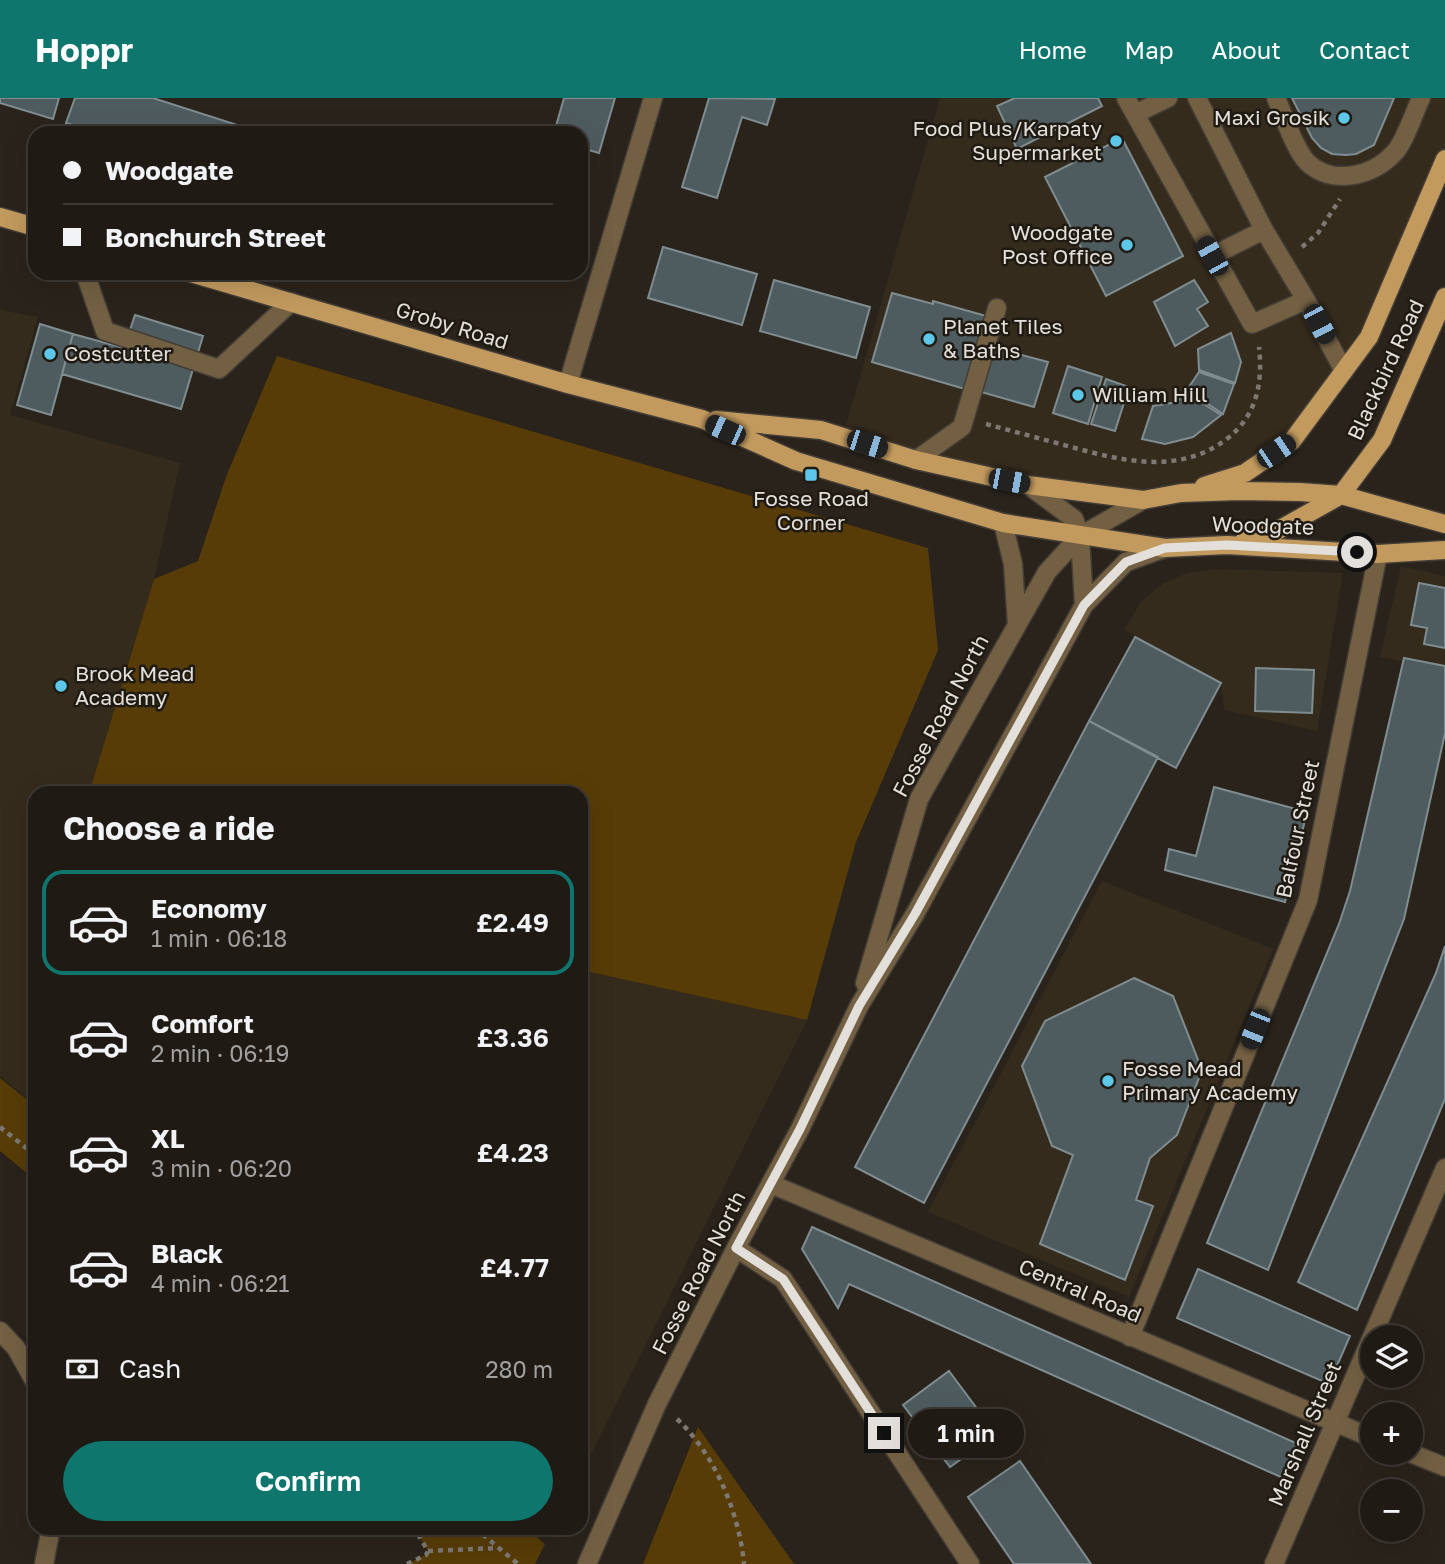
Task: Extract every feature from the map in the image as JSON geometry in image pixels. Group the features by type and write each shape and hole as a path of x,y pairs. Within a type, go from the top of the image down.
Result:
{"main road":[{"name":"Blackbird Road","path":"1181,493 1245,473 1292,441 1369,337 1445,159"},
{"path":"0,217 28,226"},
{"name":"Groby Road","path":"215,280 568,384 702,419 821,430 916,460 1028,485 1143,500"},
{"name":"Blackbird Road","path":"1227,545 1276,532 1341,495 1382,440 1445,297"},
{"name":"Groby Road","path":"702,419 796,461 1003,523 1080,536"},
{"name":"Woodgate","path":"1143,500 1181,493 1300,492 1341,495 1445,524"},
{"name":"Woodgate","path":"1080,536 1165,548 1227,545 1378,554 1445,550"}],"street":[{"path":"568,384 653,98"},
{"path":"1168,98 1130,106 1252,324 1306,300"},
{"path":"1197,98 1265,230 1344,371"},
{"path":"1276,98 1305,160 1320,172 1340,178 1378,165 1396,151 1421,98"},
{"path":"1212,256 1265,230"},
{"path":"87,280 105,331 219,369 291,302"},
{"path":"916,460 962,427 997,308"},
{"path":"1028,485 1074,519 1080,536 1084,605"},
{"name":"Fosse Road North","path":"859,1006 919,799 1046,572 1080,536 1143,500"},
{"path":"1003,523 1013,564 1017,625"},
{"name":"Fosse Road North","path":"587,1564 657,1404 800,1129 859,1006 915,914 1084,605 1126,562 1165,548"},
{"name":"Balfour Street","path":"1130,1337 1308,900 1378,554"},
{"name":"Marshall Street","path":"1274,1564 1445,1168"},
{"name":"Central Road","path":"771,1184 1360,1433"},
{"path":"736,1248 783,1279 970,1564"},
{"path":"0,1331 16,1348 28,1369"},
{"path":"1423,1458 1445,1467"},
{"path":"44,1564 50,1535"}],"path":[{"path":"965,418 1128,461 1154,464 1199,455 1242,427 1253,407 1262,369 1252,324"},
{"path":"0,1126 28,1150"},
{"path":"657,1404 690,1431 704,1452 735,1515 744,1564"},
{"path":"418,1535 428,1551"},
{"path":"483,1535 518,1564"},
{"path":"428,1551 497,1548"},
{"path":"407,1564 426,1555 428,1551"}],"shaded area":[{"path":"940,98 1445,98 1445,159 1369,337 1292,441 1245,473 1143,500 1028,485 843,436"},
{"name":"Brook Mead Academy","path":"0,310 38,317 10,415 180,463 154,579 91,786 28,786 28,1099 0,1076"},
{"path":"277,356 928,548 938,650 856,842 807,1020 588,972 588,786 91,786 154,579 198,561 226,477"},
{"path":"1401,566 1445,576 1445,669 1380,657"},
{"path":"1215,569 1343,573 1317,731 1224,710 1221,683 1124,630 1141,601 1164,583 1187,573"},
{"name":"Fosse Mead Primary Academy","path":"1102,881 1273,949 1129,1297 928,1212"},
{"path":"588,972 807,1020 588,1461"},
{"path":"0,1078 28,1100 28,1174 0,1151"},
{"path":"698,1427 794,1564 643,1564"},
{"path":"418,1535 534,1535 545,1544 535,1564 407,1564 428,1551"}],"building":[{"path":"0,98 59,98 53,119 0,103"},
{"path":"75,98 153,98 240,126 76,126 66,123"},
{"path":"564,98 615,98 599,153 588,150 588,126 556,126"},
{"path":"709,98 775,99 767,125 742,117 717,198 682,187"},
{"path":"1015,98 1098,98 1102,106 1017,149 997,106"},
{"name":"Maxi Grosik","path":"1292,98 1394,98 1374,145 1356,154 1346,155 1332,154 1321,148 1312,138"},
{"path":"1122,138 1183,256 1106,296 1045,177"},
{"path":"663,247 757,274 742,325 648,298"},
{"path":"774,280 870,307 856,358 760,331"},
{"path":"1194,280 1208,302 1197,309 1208,326 1175,346 1154,302"},
{"name":"Planet Tiles & Baths","path":"892,293 986,316 965,389 872,362"},
{"path":"135,315 203,336 181,409 62,374 73,334 124,348"},
{"name":"Costcutter","path":"40,324 73,334 51,415 17,405"},
{"path":"1231,333 1241,362 1235,383 1199,370 1198,349"},
{"path":"991,347 1048,362 1034,407 978,391"},
{"name":"William Hill","path":"1068,366 1102,377 1088,424 1053,413"},
{"path":"1199,372 1234,384 1223,414 1187,390"},
{"path":"1106,379 1129,387 1115,431 1091,424"},
{"path":"1185,392 1221,415 1193,437 1165,444 1142,439 1153,406 1177,402"},
{"path":"1419,583 1445,588 1445,648 1424,644 1427,628 1411,625"},
{"path":"1135,637 1221,683 1176,768 1089,721"},
{"path":"1404,658 1445,666 1445,733 1404,919 1268,1270 1207,1243 1339,924 1350,891"},
{"path":"1256,668 1314,670 1312,713 1255,711"},
{"path":"1089,721 1158,757 924,1203 855,1167"},
{"path":"1214,787 1307,812 1285,902 1165,870 1169,849 1196,856"},
{"path":"1445,946 1445,1099 1357,1310 1298,1282 1436,973"},
{"path":"1134,978 1173,996 1202,1070 1177,1135 1150,1158 1136,1200 1153,1206 1125,1280 1040,1244 1073,1155 1052,1146 1022,1066 1045,1021"},
{"path":"812,1227 1298,1444 1283,1478 849,1284 838,1308 802,1249"},
{"path":"1198,1269 1350,1336 1329,1384 1177,1318"},
{"path":"949,1371 996,1434 950,1467 903,1405"},
{"path":"1020,1461 1091,1564 1014,1564 968,1497"}],"place":[{"name":"Maxi Grosik","path":"1344,118"},
{"name":"Food Plus/Karpaty Supermarket","path":"1116,141"},
{"name":"Woodgate Post Office","path":"1127,245"},
{"name":"Planet Tiles & Baths","path":"929,339"},
{"name":"Costcutter","path":"50,354"},
{"name":"William Hill","path":"1078,395"},
{"name":"Fosse Road Corner","path":"811,475"},
{"name":"Brook Mead Academy","path":"61,686"},
{"name":"Fosse Mead Primary Academy","path":"1108,1081"}],"route":[{"path":"884,1433 783,1279 736,1248 800,1129 859,1006 915,914 1084,605 1126,562 1165,548 1227,545 1357,552"}]}
